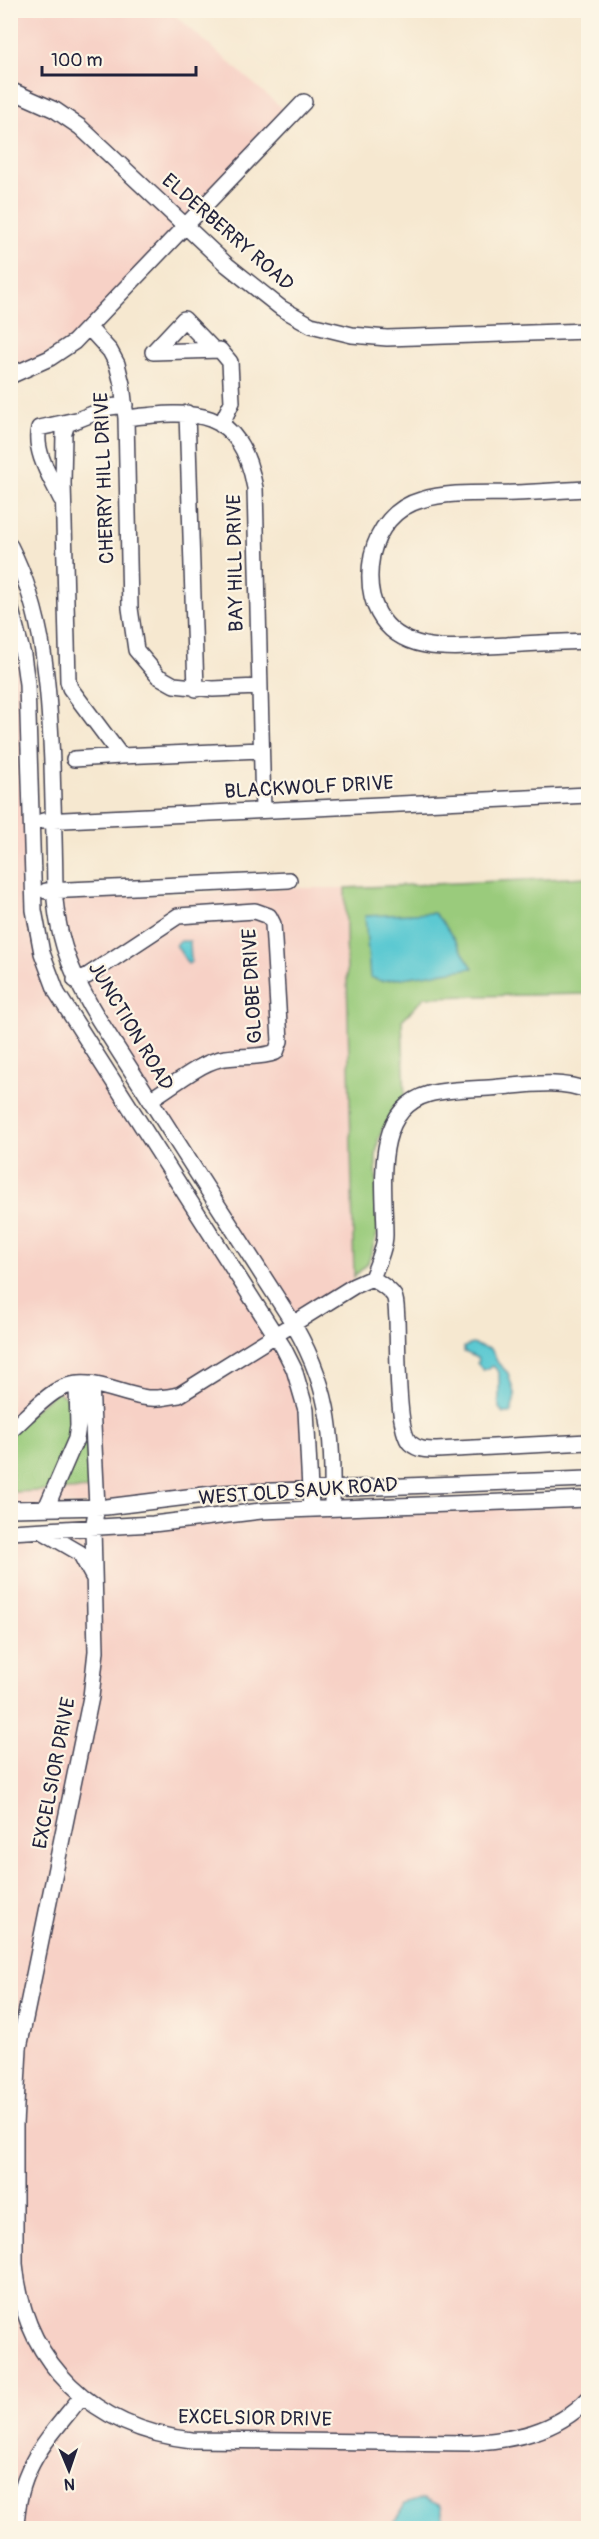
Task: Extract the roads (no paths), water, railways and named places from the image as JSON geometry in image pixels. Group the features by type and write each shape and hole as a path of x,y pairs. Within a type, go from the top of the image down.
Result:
{"street":[{"name":"ELDERBERRY ROAD","path":"10,90 55,110 81,128 236,272 282,308 311,325 352,335 387,338 588,331"},
{"path":"10,375 50,358 74,342 304,102"},
{"name":"CHERRY HILL DRIVE","path":"89,328 110,351 117,364 125,411 129,600 136,650 158,676 174,685 196,689"},
{"path":"213,349 220,350 230,362 232,402 221,425"},
{"name":"BAY HILL DRIVE","path":"64,507 42,458 36,438 39,428 125,411 187,413 221,425 241,441 250,464 255,488 263,810"},
{"path":"187,413 196,689 259,687"},
{"path":"76,420 67,424 64,433 68,681 70,688 121,756"},
{"path":"588,489 474,492 421,500 404,507 390,517 379,535 372,554 370,574 373,602 385,625 401,637 424,645 462,647 588,641"},
{"name":"JUNCTION ROAD","path":"10,546 28,589 45,654 50,702 58,927 75,980 294,1324 312,1357 326,1402 330,1430 332,1508"},
{"path":"10,606 21,646 27,684 33,891 36,929 42,953 57,993 276,1336 294,1369 309,1427 311,1509"},
{"path":"74,759 261,750"},
{"name":"BLACKWOLF DRIVE","path":"32,822 588,795"},
{"path":"33,891 289,880"},
{"name":"GLOBE DRIVE","path":"75,980 87,976 178,916 262,912 269,916 273,924 280,1041 276,1052 268,1056 222,1058 211,1062 151,1099"},
{"path":"10,1431 56,1391 84,1385 100,1384 142,1397 161,1398 179,1395 354,1286 372,1278 386,1236 385,1149 392,1126 410,1103 428,1094 451,1090 562,1085 588,1090"},
{"path":"372,1278 388,1289 394,1297 399,1353 400,1416 403,1432 412,1445 419,1449 436,1450 588,1442"},
{"path":"46,1508 76,1439 84,1385"},
{"name":"EXCELSIOR DRIVE","path":"84,1385 97,1507 93,1528 96,1651 90,1708 19,2048 15,2125 17,2285 31,2329 40,2348 58,2372 82,2396 105,2413 154,2434 183,2439 468,2443 502,2441 534,2434 570,2415 588,2400"},
{"name":"WEST OLD SAUK ROAD","path":"10,1509 97,1507 161,1502 220,1493 588,1479"},
{"name":"WEST OLD SAUK ROAD","path":"10,1532 93,1528 178,1521 227,1514 311,1509 588,1499"},
{"path":"39,1530 80,1553 94,1580"},
{"path":"16,2529 19,2498 29,2465 53,2429 82,2396"}],"water":[{"path":"434,913 473,968 381,981 370,977 365,916"},
{"path":"181,941 190,941 191,962 188,964 176,945"},
{"path":"472,1344 491,1349 498,1363 508,1373 515,1396 511,1413 503,1413 499,1408 499,1372 493,1366 483,1370 477,1363 478,1358 464,1352 464,1347"},
{"path":"424,2498 441,2506 445,2528 391,2528 405,2504"}],"waterway":[{"path":"444,2528 444,2523 449,2526"},
{"path":"472,2528 488,2528"}]}
